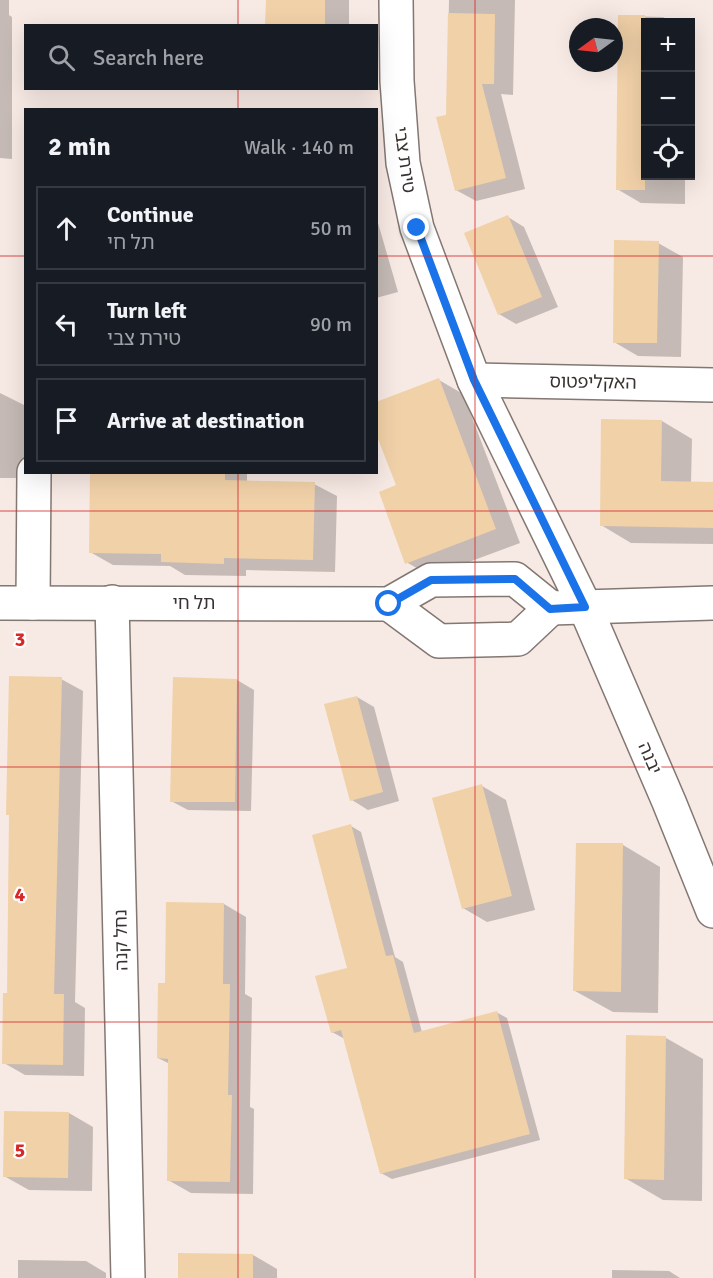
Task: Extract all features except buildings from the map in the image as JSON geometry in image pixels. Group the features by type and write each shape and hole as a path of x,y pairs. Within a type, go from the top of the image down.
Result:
{"street":[{"name":"טירת צבי","path":"396,0 397,81 403,163 417,228 474,380 585,607"},
{"name":"האקליפטוס","path":"474,380 713,385"},
{"path":"33,603 34,474"},
{"path":"550,609 515,579 431,580 389,604 438,641 518,639 550,609 713,603"},
{"name":"נחל קנה","path":"112,602 128,1278"},
{"name":"תל חי","path":"0,603 389,604"},
{"name":"יבנה","path":"585,607 713,911"}],"route":[{"path":"389,604 431,580 515,579 550,609 585,607 474,380 417,228"}]}
